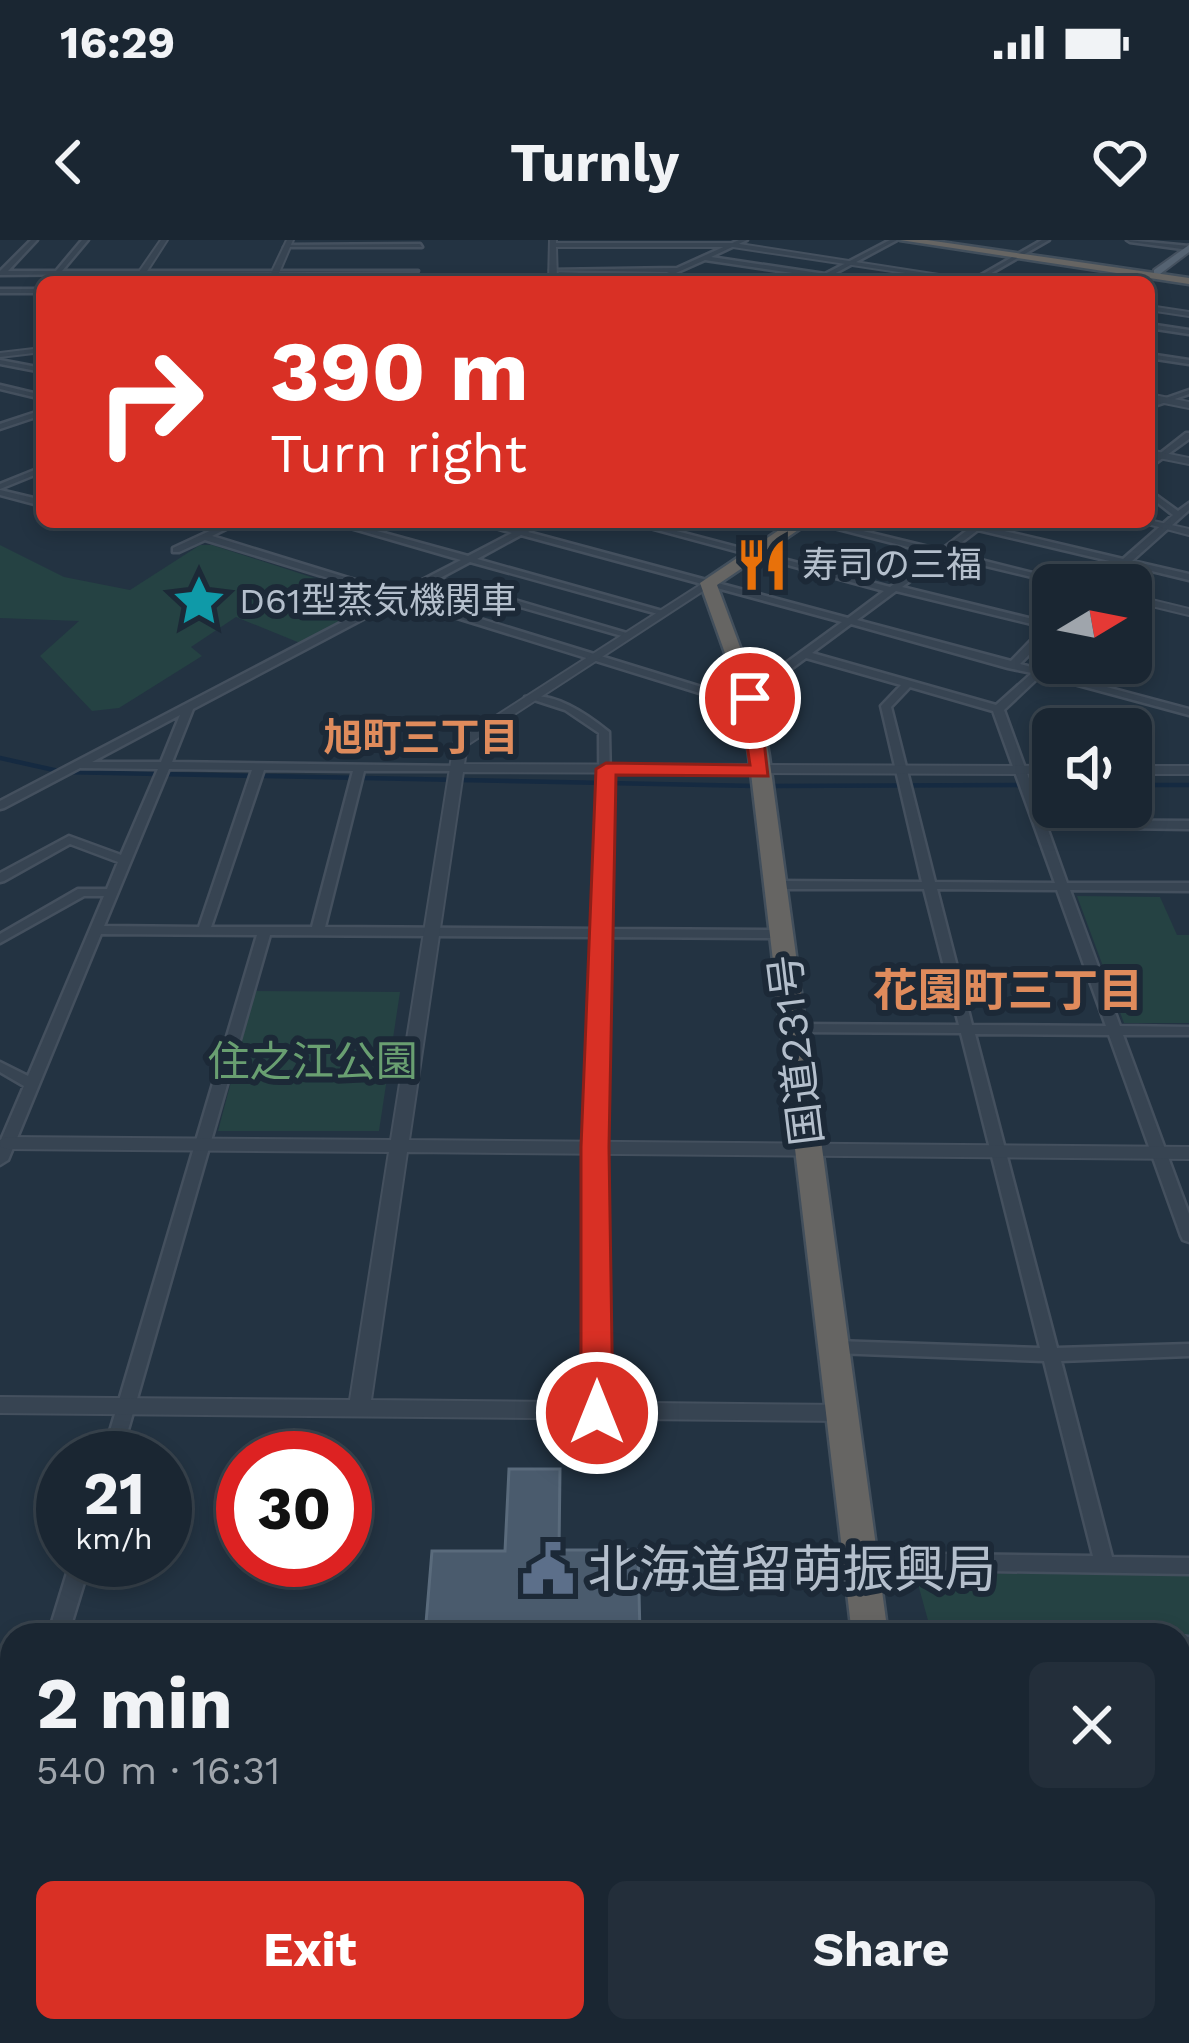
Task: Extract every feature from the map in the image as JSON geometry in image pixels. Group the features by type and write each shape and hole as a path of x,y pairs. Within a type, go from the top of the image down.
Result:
{"highway":[{"path":"905,240 1021,255"},
{"path":"929,240 1145,276"},
{"path":"1155,277 1189,279"},
{"path":"708,583 793,528"},
{"name":"国道231号","path":"708,583 748,693 761,771 869,1623"}],"main road":[{"path":"1152,276 1189,248"}],"street":[{"path":"1,270 34,240"},
{"path":"57,273 85,240"},
{"path":"140,276 164,240"},
{"path":"665,276 744,240"},
{"path":"705,258 826,276 894,240"},
{"path":"985,276 1046,240"},
{"path":"1130,240 1189,248"},
{"path":"274,276 289,243 421,243 414,276"},
{"path":"553,276 553,243 734,245 936,276"},
{"path":"1,270 416,271"},
{"path":"553,270 677,270"},
{"path":"0,291 36,290"},
{"path":"1155,309 1189,314"},
{"path":"1155,327 1189,332"},
{"path":"1159,338 1168,329"},
{"path":"0,358 36,351"},
{"path":"1155,357 1189,362"},
{"path":"0,358 36,368"},
{"path":"0,387 36,396"},
{"path":"1155,399 1189,392"},
{"path":"1155,400 1189,405"},
{"path":"0,428 36,414"},
{"path":"0,418 15,422"},
{"path":"1155,461 1189,435"},
{"path":"1155,454 1189,461"},
{"path":"0,490 36,473"},
{"path":"0,490 36,501"},
{"path":"1155,497 1178,515"},
{"path":"1123,564 1189,506"},
{"path":"1155,524 1189,532"},
{"path":"176,550 224,528"},
{"path":"357,528 661,612"},
{"path":"504,528 1032,670"},
{"path":"0,806 528,528"},
{"path":"656,528 1032,620"},
{"path":"839,528 1032,575"},
{"path":"205,537 723,697 748,693 768,681 976,528"},
{"path":"992,528 1189,577"},
{"path":"433,579 625,634"},
{"path":"359,1410 456,768 469,733 708,583"},
{"path":"1152,603 1189,612"},
{"path":"1012,666 1032,646"},
{"path":"804,654 998,709"},
{"path":"998,709 1032,678"},
{"path":"908,684 886,706 900,771 1105,1566"},
{"path":"1084,684 1189,712"},
{"path":"530,697 569,707 598,725 606,769 595,1147 597,1413"},
{"path":"998,709 1032,804"},
{"path":"188,710 3,1152 203,1143 1189,1153"},
{"path":"77,765 1032,771"},
{"path":"204,930 259,767"},
{"path":"317,933 359,767"},
{"path":"1152,770 1189,770"},
{"path":"1152,825 1189,825"},
{"path":"1041,828 1189,1236"},
{"path":"0,878 70,840 126,862"},
{"path":"776,885 1189,886"},
{"path":"0,939 82,892 113,893"},
{"path":"98,930 782,934"},
{"path":"119,1431 264,933"},
{"path":"794,1028 1189,1031"},
{"path":"0,1066 32,1084"},
{"path":"835,1347 1051,1354 1189,1351"},
{"path":"0,1405 843,1413"},
{"path":"862,1561 1189,1566"},
{"path":"62,1623 73,1587"}],"green space":[{"path":"0,545 64,577 130,590 200,545 212,545 379,599 300,643 236,617 191,647 202,656 119,708 92,711 40,656 79,621 0,618"},
{"path":"1077,896 1160,897 1177,935 1189,935 1189,1023 1124,1023"},
{"name":"住之江公園","path":"255,991 400,992 379,1131 218,1131"},
{"path":"915,1573 1189,1575 1189,1623 929,1623"}],"building":[{"name":"北海道留萌振興局","path":"509,1469 560,1469 559,1550 638,1550 640,1623 426,1623 432,1551 505,1551"}],"waterway":[{"path":"0,758 63,772 756,786"},
{"path":"769,786 1032,785"},
{"path":"1152,785 1189,785"}],"place":[{"name":"寿司の三福","path":"762,565"},
{"name":"D61型蒸気機関車","path":"199,601"},
{"name":"北海道留萌振興局","path":"548,1569"}],"district":[{"name":"旭町三丁目","path":"421,737"},
{"name":"花園町三丁目","path":"1008,990"}],"route":[{"path":"597,1413 595,1147 606,769 761,771 750,698"}]}
